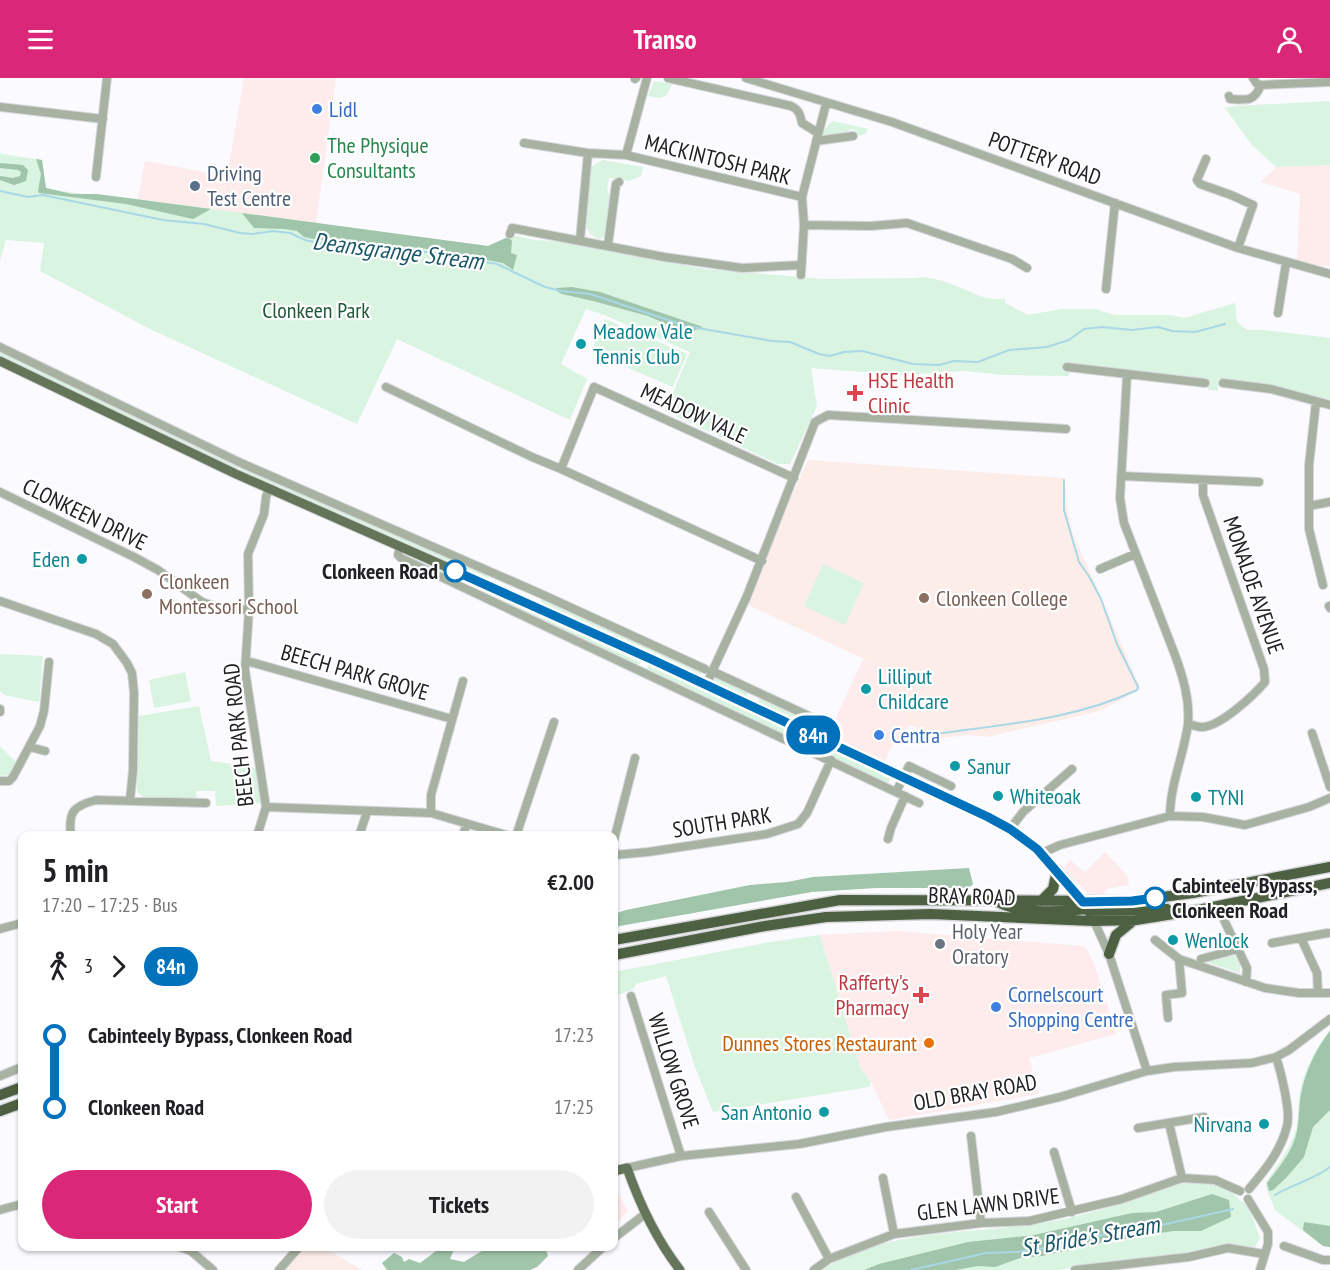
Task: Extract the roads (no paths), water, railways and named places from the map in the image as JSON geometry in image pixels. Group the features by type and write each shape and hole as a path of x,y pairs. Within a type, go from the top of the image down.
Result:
{"highway":[{"name":"BRAY ROAD","path":"618,939 840,900 1041,901 1086,907 1155,898 1330,867"},
{"path":"1041,901 1053,889 1057,870"},
{"name":"BRAY ROAD","path":"618,954 765,926 826,917 931,914 1094,921 1136,920 1330,883"},
{"path":"995,900 1008,908 1065,911 1086,907 1198,910"},
{"path":"1109,954 1118,933 1136,920"},
{"path":"0,1095 18,1088"},
{"path":"0,1111 18,1104"}],"main road":[{"path":"0,361 269,489 653,660 1010,829 1042,853 1086,907 1094,921"},
{"path":"627,1168 645,1214 656,1235 680,1270"},
{"name":"OLD BRAY ROAD","path":"618,1170 627,1168"}],"street":[{"path":"96,177 107,78"},
{"name":"MACKINTOSH PARK","path":"626,155 647,78"},
{"path":"668,78 791,106 796,108 802,123 817,137 852,136"},
{"name":"POTTERY ROAD","path":"746,78 826,104 892,122 1238,248 1330,274"},
{"path":"1252,78 1257,84 1262,85 1321,80 1330,82"},
{"path":"1229,96 1230,99 1251,99 1256,96 1262,85"},
{"path":"801,275 804,225 802,197 826,104"},
{"path":"0,107 103,119"},
{"name":"MACKINTOSH PARK","path":"524,143 588,153 626,155 802,197"},
{"path":"580,240 588,153"},
{"path":"1206,159 1197,180 1200,184 1252,205 1238,248"},
{"path":"608,245 618,182"},
{"path":"1106,289 1115,203"},
{"path":"804,225 871,226 907,223 1012,259 1027,268"},
{"path":"510,234 512,228 664,257 742,268 801,265"},
{"path":"1278,313 1286,263"},
{"path":"0,347 241,463 539,593 705,669"},
{"path":"1067,367 1205,383"},
{"path":"1127,375 1120,498 1124,523 1183,677 1187,698 1188,724 1170,801 1170,816"},
{"path":"1223,383 1271,389 1330,405"},
{"path":"386,387 532,457 762,561"},
{"name":"MEADOW VALE","path":"561,469 594,387 794,478"},
{"path":"1316,402 1309,465 1309,529 1323,585"},
{"path":"706,685 762,561 815,422 828,415 1066,429"},
{"path":"1121,476 1259,482"},
{"name":"MONALOE AVENUE","path":"1188,724 1204,727 1219,720 1257,692 1265,682 1264,669 1203,495 1203,480"},
{"name":"BEECH PARK ROAD","path":"259,831 266,807 246,670 249,610 248,554 264,514 269,489"},
{"name":"CLONKEEN DRIVE","path":"0,492 158,570 202,602 220,608 249,610"},
{"path":"1309,506 1330,502"},
{"path":"349,524 352,513"},
{"path":"400,547 398,555 401,558 920,803"},
{"path":"1100,569 1135,554"},
{"path":"535,606 539,593"},
{"path":"0,601 96,634 113,644 127,663 132,673 134,693 133,770 130,800"},
{"path":"647,673 653,660"},
{"name":"BEECH PARK GROVE","path":"247,661 452,719"},
{"path":"0,781 9,781 14,777 30,747 44,711 49,662"},
{"path":"716,673 837,729 830,743"},
{"path":"431,813 431,795 463,681"},
{"path":"518,831 554,722"},
{"path":"1312,733 1330,787"},
{"path":"30,747 45,751"},
{"path":"616,831 635,758"},
{"name":"SOUTH PARK","path":"618,855 767,834 798,824 807,813 831,760"},
{"path":"896,792 907,768 912,766 951,786"},
{"path":"1010,829 1023,812 1072,769"},
{"path":"888,838 905,796"},
{"path":"1042,853 1060,845 1170,816 1203,818 1245,825 1310,807 1330,798"},
{"path":"70,831 69,819 72,813 83,803 96,800 206,803"},
{"path":"266,807 431,813 489,831"},
{"path":"361,831 367,812"},
{"path":"464,831 466,825"},
{"path":"1224,920 1247,968 1246,982"},
{"path":"1094,921 1109,954 1147,1071"},
{"path":"0,929 18,924"},
{"path":"1272,943 1328,933"},
{"path":"1301,938 1317,973 1318,993"},
{"path":"1155,939 1179,959 1246,982 1277,991 1330,993"},
{"path":"1201,959 1238,949"},
{"path":"1168,1018 1166,995 1182,993 1179,959"},
{"name":"WILLOW GROVE","path":"631,996 681,1156"},
{"name":"OLD BRAY ROAD","path":"627,1168 681,1156 799,1144 886,1127 996,1112 1060,1097 1147,1071 1174,1067 1234,1065 1276,1057 1308,1038 1330,1019"},
{"path":"1249,1189 1273,1160 1288,1124 1284,1088 1276,1057"},
{"path":"0,1076 18,1069"},
{"path":"1138,1128 1204,1118"},
{"path":"1169,1123 1182,1178"},
{"path":"971,1136 981,1223"},
{"path":"1054,1152 1072,1212"},
{"path":"883,1178 894,1234"},
{"name":"GLEN LAWN DRIVE","path":"814,1270 829,1259 894,1234 981,1223 1029,1221 1122,1199 1182,1178 1215,1180 1240,1191"},
{"path":"1248,1199 1241,1198 1240,1191 1245,1188 1249,1189"},
{"path":"1248,1199 1251,1194 1249,1189"},
{"path":"796,1197 829,1259"},
{"path":"1248,1199 1268,1233 1268,1244 1260,1270"},
{"path":"0,1210 18,1205"},
{"path":"709,1212 746,1270"},
{"path":"618,1235 645,1214"},
{"path":"1284,1246 1323,1260 1330,1260"},
{"path":"1075,1270 1129,1267 1228,1248 1264,1254"},
{"path":"195,1251 213,1270"},
{"path":"279,1270 296,1251"},
{"path":"578,1270 599,1251"}],"waterway":[{"name":"Deansgrange Stream","path":"0,191 28,197 43,195 163,220 204,224 240,233 273,231 290,233 305,240 323,244 427,252 497,264 545,287 590,294 686,326 790,342 830,356 862,351 913,364 978,362 1009,350 1047,347 1069,340 1084,329 1102,327 1132,330 1158,327 1172,331 1195,332 1225,324"},
{"path":"935,734 1038,720 1088,708 1137,690 1138,687 1117,644 1101,599 1079,562 1064,510 1064,480"},
{"name":"St Bride's Stream","path":"1275,1195 1330,1167"},
{"name":"St Bride's Stream","path":"911,1270 986,1253 1016,1252 1073,1244 1109,1233 1153,1227 1233,1209"}],"place":[{"name":"Lidl","path":"317,109"},
{"name":"The Physique Consultants","path":"315,158"},
{"name":"Driving Test Centre","path":"195,186"},
{"name":"Meadow Vale Tennis Club","path":"581,344"},
{"name":"HSE Health Clinic","path":"855,393"},
{"name":"Eden","path":"82,559"},
{"name":"Clonkeen Road","path":"455,571"},
{"name":"Clonkeen Montessori School","path":"147,594"},
{"name":"Clonkeen College","path":"924,598"},
{"name":"Lilliput Childcare","path":"866,689"},
{"name":"Centra","path":"879,735"},
{"name":"Sanur","path":"955,766"},
{"name":"Whiteoak","path":"998,796"},
{"name":"TYNI","path":"1196,797"},
{"name":"Cabinteely Bypass, Clonkeen Road","path":"1155,898"},
{"name":"Wenlock","path":"1173,940"},
{"name":"Holy Year Oratory","path":"940,944"},
{"name":"Rafferty's Pharmacy","path":"921,995"},
{"name":"Cornelscourt Shopping Centre","path":"996,1007"},
{"name":"Dunnes Stores Restaurant","path":"929,1043"},
{"name":"San Antonio","path":"824,1112"},
{"name":"Nirvana","path":"1264,1124"}],"park label":[{"name":"Clonkeen Park","path":"316,310"}]}
